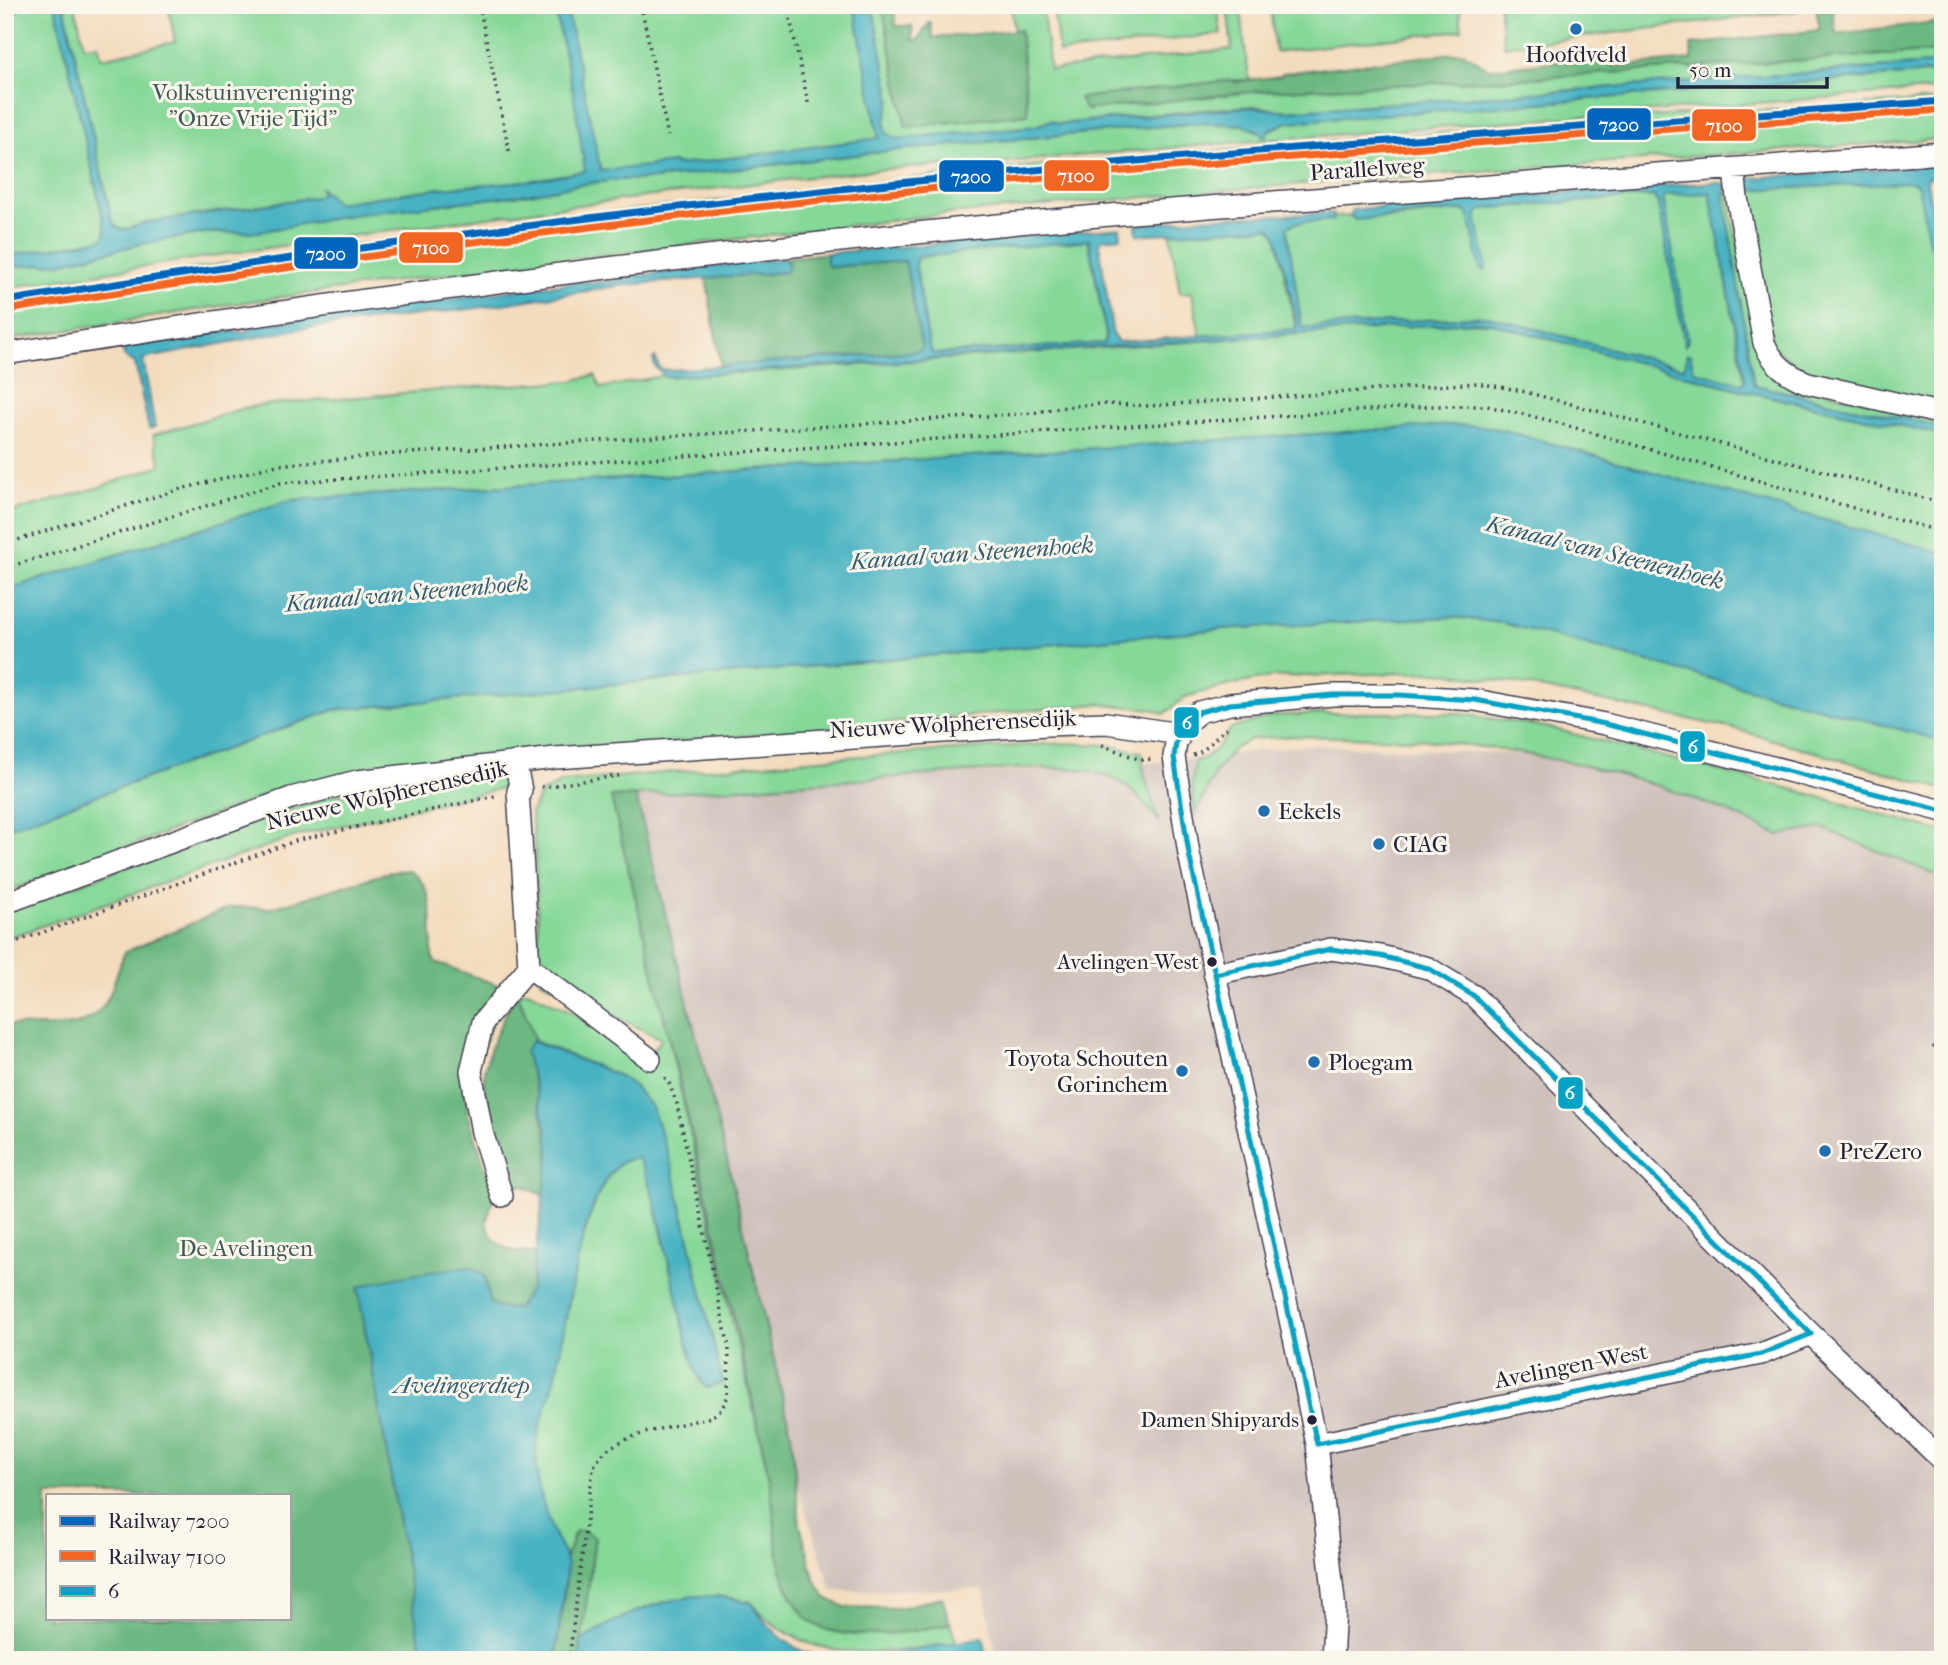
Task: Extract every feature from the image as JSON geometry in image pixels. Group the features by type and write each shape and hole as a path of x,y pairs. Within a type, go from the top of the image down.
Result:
{"street":[{"name":"Parallelweg","path":"5,354 588,269 806,246 1120,214 1943,153"},
{"path":"1734,169 1763,343 1776,363 1794,378 1808,383 1943,414"},
{"path":"1332,1660 1335,1610 1317,1444 1189,854 1174,757 1186,723 1199,712 1230,704 1333,695 1398,695 1475,700 1605,724 1943,811"},
{"name":"Nieuwe Wolpherensedijk","path":"5,903 291,798 369,779 515,762 1106,723 1180,734"},
{"path":"502,1196 482,1132 471,1071 483,1022 529,967 522,885 518,791 521,790 515,762"},
{"path":"1214,974 1331,949 1380,956 1428,968 1474,996 1811,1334 1943,1461"},
{"path":"529,967 650,1059"},
{"name":"Avelingen-West","path":"1317,1444 1761,1354 1811,1334"}],"path":[{"path":"479,5 510,155"},
{"path":"641,5 668,136"},
{"path":"788,5 809,107"},
{"path":"5,544 173,491 277,465 422,452 1033,413 1072,404 1101,402 1148,406 1477,383 1518,390 1943,503"},
{"path":"5,568 280,484 1430,406 1487,406 1548,420 1943,532"},
{"name":"Nieuwe Wolpherensedijk","path":"1100,745 1141,760 1174,757 1200,753 1219,732 1238,724"},
{"name":"Nieuwe Wolpherensedijk","path":"5,947 298,840 521,790 636,774"},
{"path":"1933,1046 1943,1057"},
{"path":"569,1660 593,1468 611,1447 634,1437 711,1416 721,1410 728,1396 729,1348 677,1104 669,1083 650,1059"}],"shaded area":[{"path":"1307,745 1590,757 1943,842 1943,1660 998,1660 983,1589 832,1591 771,1404 636,790 1142,764"}],"green space":[{"path":"23,5 55,5 106,232 99,240 5,256 5,22"},
{"name":"Volkstuinvereniging \"Onze Vrije Tijd\"","path":"64,5 75,5 84,46 98,45 102,58 175,42 168,5 854,5 879,138 678,165 674,163 527,181 441,188 336,203 321,189 320,195 316,197 149,222 123,230 115,226 111,217"},
{"path":"872,5 882,5 906,127 1028,114 1020,30 1014,30 1011,5 1038,5 1039,13 1043,12 1050,70 1232,49 1227,5 1240,5 1249,80 1080,98 1086,109 1260,91 1517,79 1943,51 1943,63 1286,111 1254,106 1224,108 897,139 886,133 881,51"},
{"path":"882,5 894,5 896,26 912,26 913,40 918,40 929,23 933,38 1020,30 1028,114 906,127"},
{"path":"1053,5 1217,5 1221,34 1059,53"},
{"path":"1270,5 1459,5 1462,30 1275,52"},
{"name":"Hoofdveld","path":"1499,5 1796,5 1797,11 1504,46"},
{"path":"1816,5 1832,5 1836,34 1935,22 1937,35 1943,34 1943,51 1517,79 1260,91 1086,110 1079,98 1232,80 1235,82 1281,76 1284,73 1463,52 1489,69 1611,55 1613,67 1692,60 1691,45 1819,30"},
{"path":"1943,72 1943,89 821,176 414,227 5,288 5,267 60,263 141,244 205,233 257,232 358,214 529,194 615,180 654,179 897,150 1198,123 1243,125 1267,136 1267,131 1288,122"},
{"path":"1943,100 1943,139 1325,182 946,214 486,269 246,302 5,340 5,301 234,262 511,224 1017,167 1595,120"},
{"path":"1911,181 1918,186 1939,242 1932,207 1943,206 1943,407 1804,374 1772,345 1745,186 1748,190"},
{"path":"1726,187 1763,363 1770,374 1783,382 1943,419 1943,427 1754,385 1724,196"},
{"path":"1710,192 1745,382 1743,384 1694,371 1691,358 1686,356 1683,368 1487,316 1299,328 1279,220 1352,216 1353,219 1396,218 1464,210 1469,214 1482,270 1486,269 1486,264 1476,217 1479,211 1489,208 1654,196 1658,204 1685,345 1688,340 1663,197"},
{"path":"1269,227 1276,234 1296,329 1200,336 1192,292 1180,293 1170,233"},
{"path":"1088,239 1106,335 1104,343 933,354 929,346 915,263 918,257"},
{"path":"829,253 827,256 830,267 905,261 922,348 920,351 721,367 706,278 785,272 788,262 784,258"},
{"path":"1472,322 1490,323 1745,391 1943,435 1943,553 1503,430 1452,425 291,500 5,590 5,514 100,487 161,465 153,435 244,408 571,381 595,375 601,388 661,376 743,373"},
{"path":"1450,617 1503,623 1569,639 1943,741 1943,789 1735,729 1521,684 1438,672 1271,677 1185,697 1164,714 1153,709 1098,704 411,763 327,777 286,788 5,892 5,829 334,710 1222,629"},
{"path":"1324,713 1456,713 1546,727 1799,791 1943,832 1943,878 1822,828 1779,835 1726,811 1653,784 1575,763 1419,739 1294,736 1251,739 1233,750 1216,771 1195,814 1192,783 1195,762 1216,749 1230,729 1271,716"},
{"path":"1064,743 1106,745 1142,752 1144,774 1159,821 1125,785 1101,774 1063,768 1023,768 612,797 765,1459 778,1552 787,1587 807,1618 819,1627 836,1632 876,1634 950,1623 956,1642 898,1651 843,1651 794,1637 771,1622 751,1602 706,1596 662,1602 641,1609 581,1641 595,1537 573,1535 572,1546 566,1557 547,1518 539,1489 536,1445 555,1379 571,1291 590,1216 603,1186 618,1165 637,1158 642,1166 653,1195 700,1380 720,1374 671,1163 652,1108 634,1086 620,1076 535,1041 518,993 528,991 572,1012 648,1056 662,1039 540,980 531,812 541,793 562,782 831,758"},
{"path":"506,775 510,777 512,786 296,836 5,939 5,910 327,796 414,781"},
{"path":"636,796 732,1180 791,1433 800,1525 815,1580 826,1598 845,1607 899,1608 942,1597 950,1623 897,1633 836,1632 819,1627 807,1618 787,1587 778,1552 769,1478 732,1307 611,797"},
{"name":"De Avelingen","path":"409,870 418,877 428,897 432,920 432,956 435,962 506,988 466,1089 467,1110 494,1196 486,1223 491,1235 507,1248 519,1252 536,1252 531,1288 517,1309 498,1308 489,1302 485,1276 475,1269 457,1268 366,1285 358,1289 423,1660 5,1660 5,1025 63,1026 89,1019 108,998 125,952 230,907 272,908 393,871"},
{"path":"518,993 535,1041 532,1042 531,1070 548,1140 545,1196 509,1180 499,1162 484,1101 484,1071 491,1047 504,1016"},
{"path":"576,1531 595,1537 579,1660 555,1660 566,1582 566,1557"}],"water":[{"path":"55,5 64,5 111,217 115,226 123,230 149,222 316,197 322,193 320,187 336,203 441,188 527,181 585,171 574,97 554,5 566,5 601,171 674,163 678,165 879,138 854,5 872,5 891,99 885,121 886,133 897,139 1036,126 1051,120 1059,124 1247,107 1286,111 1943,63 1943,72 1288,122 1267,131 1267,136 1262,137 1261,132 1243,125 1198,123 897,150 654,179 615,180 529,194 358,214 257,232 205,233 141,244 60,263 5,267 5,256 99,240 106,232"},
{"path":"1943,165 1943,175 1928,178 1927,182 1938,247 1930,247 1915,182 1747,190 1745,186 1751,178"},
{"path":"1718,182 1726,185 1724,197 1754,385 1943,427 1943,435 1745,391 1490,323 1472,322 665,377 655,367 653,359 655,357 660,369 670,370 920,351 922,348 905,261 829,267 826,261 829,253 1120,228 1121,237 1103,239 1099,243 1113,336 1118,342 1296,329 1297,323 1276,234 1269,227 1137,235 1136,225 1200,218 1333,213 1333,220 1295,223 1287,228 1302,328 1487,316 1683,368 1687,354 1690,354 1694,371 1743,384 1745,379 1710,193 1668,195 1663,198 1688,340 1685,345 1658,204 1654,196 1489,208 1479,211 1476,217 1486,264 1483,271 1480,268 1469,215 1464,210 1355,220 1351,215 1352,210","holes":["1089,240 1106,335 1104,343 933,354 929,345 915,263 918,257"]},
{"path":"784,258 789,265 785,272 625,285 470,309 299,329 143,359 155,427 149,429 135,363 123,353 127,346 222,331 245,332 258,325 576,282 608,282 635,276"},
{"name":"Kanaal van Steenenhoek","path":"1452,425 1503,430 1943,553 1943,741 1503,623 1450,617 1222,629 334,710 5,829 5,590 291,500"},
{"name":"Avelingerdiep","path":"532,1041 620,1076 634,1086 652,1108 671,1163 723,1383 707,1388 698,1375 689,1351 647,1178 637,1158 618,1165 603,1185 579,1252 555,1378 540,1425 537,1444 536,1464 541,1494 567,1566 555,1660 423,1660 358,1288 415,1275 472,1268 485,1276 489,1302 498,1308 517,1309 531,1288 549,1156 547,1130 525,1051"},
{"path":"695,1596 716,1596 751,1602 777,1634 793,1646 811,1654 830,1657 874,1656 983,1637 988,1660 579,1660 581,1641 608,1625 650,1607"}],"rail line":[{"name":"7200","path":"5,301 456,235 908,182 1296,148 1943,101"},
{"name":"7100","path":"6,310 457,244 909,191 1296,157 1943,110"}],"transit line":[{"name":"6","path":"1215,974 1189,854 1174,757 1176,743 1186,723 1199,712 1230,704 1333,695 1399,695 1475,700 1605,724 1943,811"},
{"name":"6","path":"1331,949 1380,956 1428,968 1474,996 1811,1334 1761,1354 1317,1444 1215,974 1331,949"}],"place":[{"name":"Hoofdveld","path":"1576,29"},
{"name":"Eekels","path":"1264,811"},
{"name":"CIAG","path":"1379,844"},
{"name":"Avelingen-West","path":"1212,962"},
{"name":"Ploegam","path":"1314,1062"},
{"name":"Toyota Schouten Gorinchem","path":"1182,1071"},
{"name":"PreZero","path":"1825,1151"},
{"name":"Damen Shipyards","path":"1312,1420"}]}
